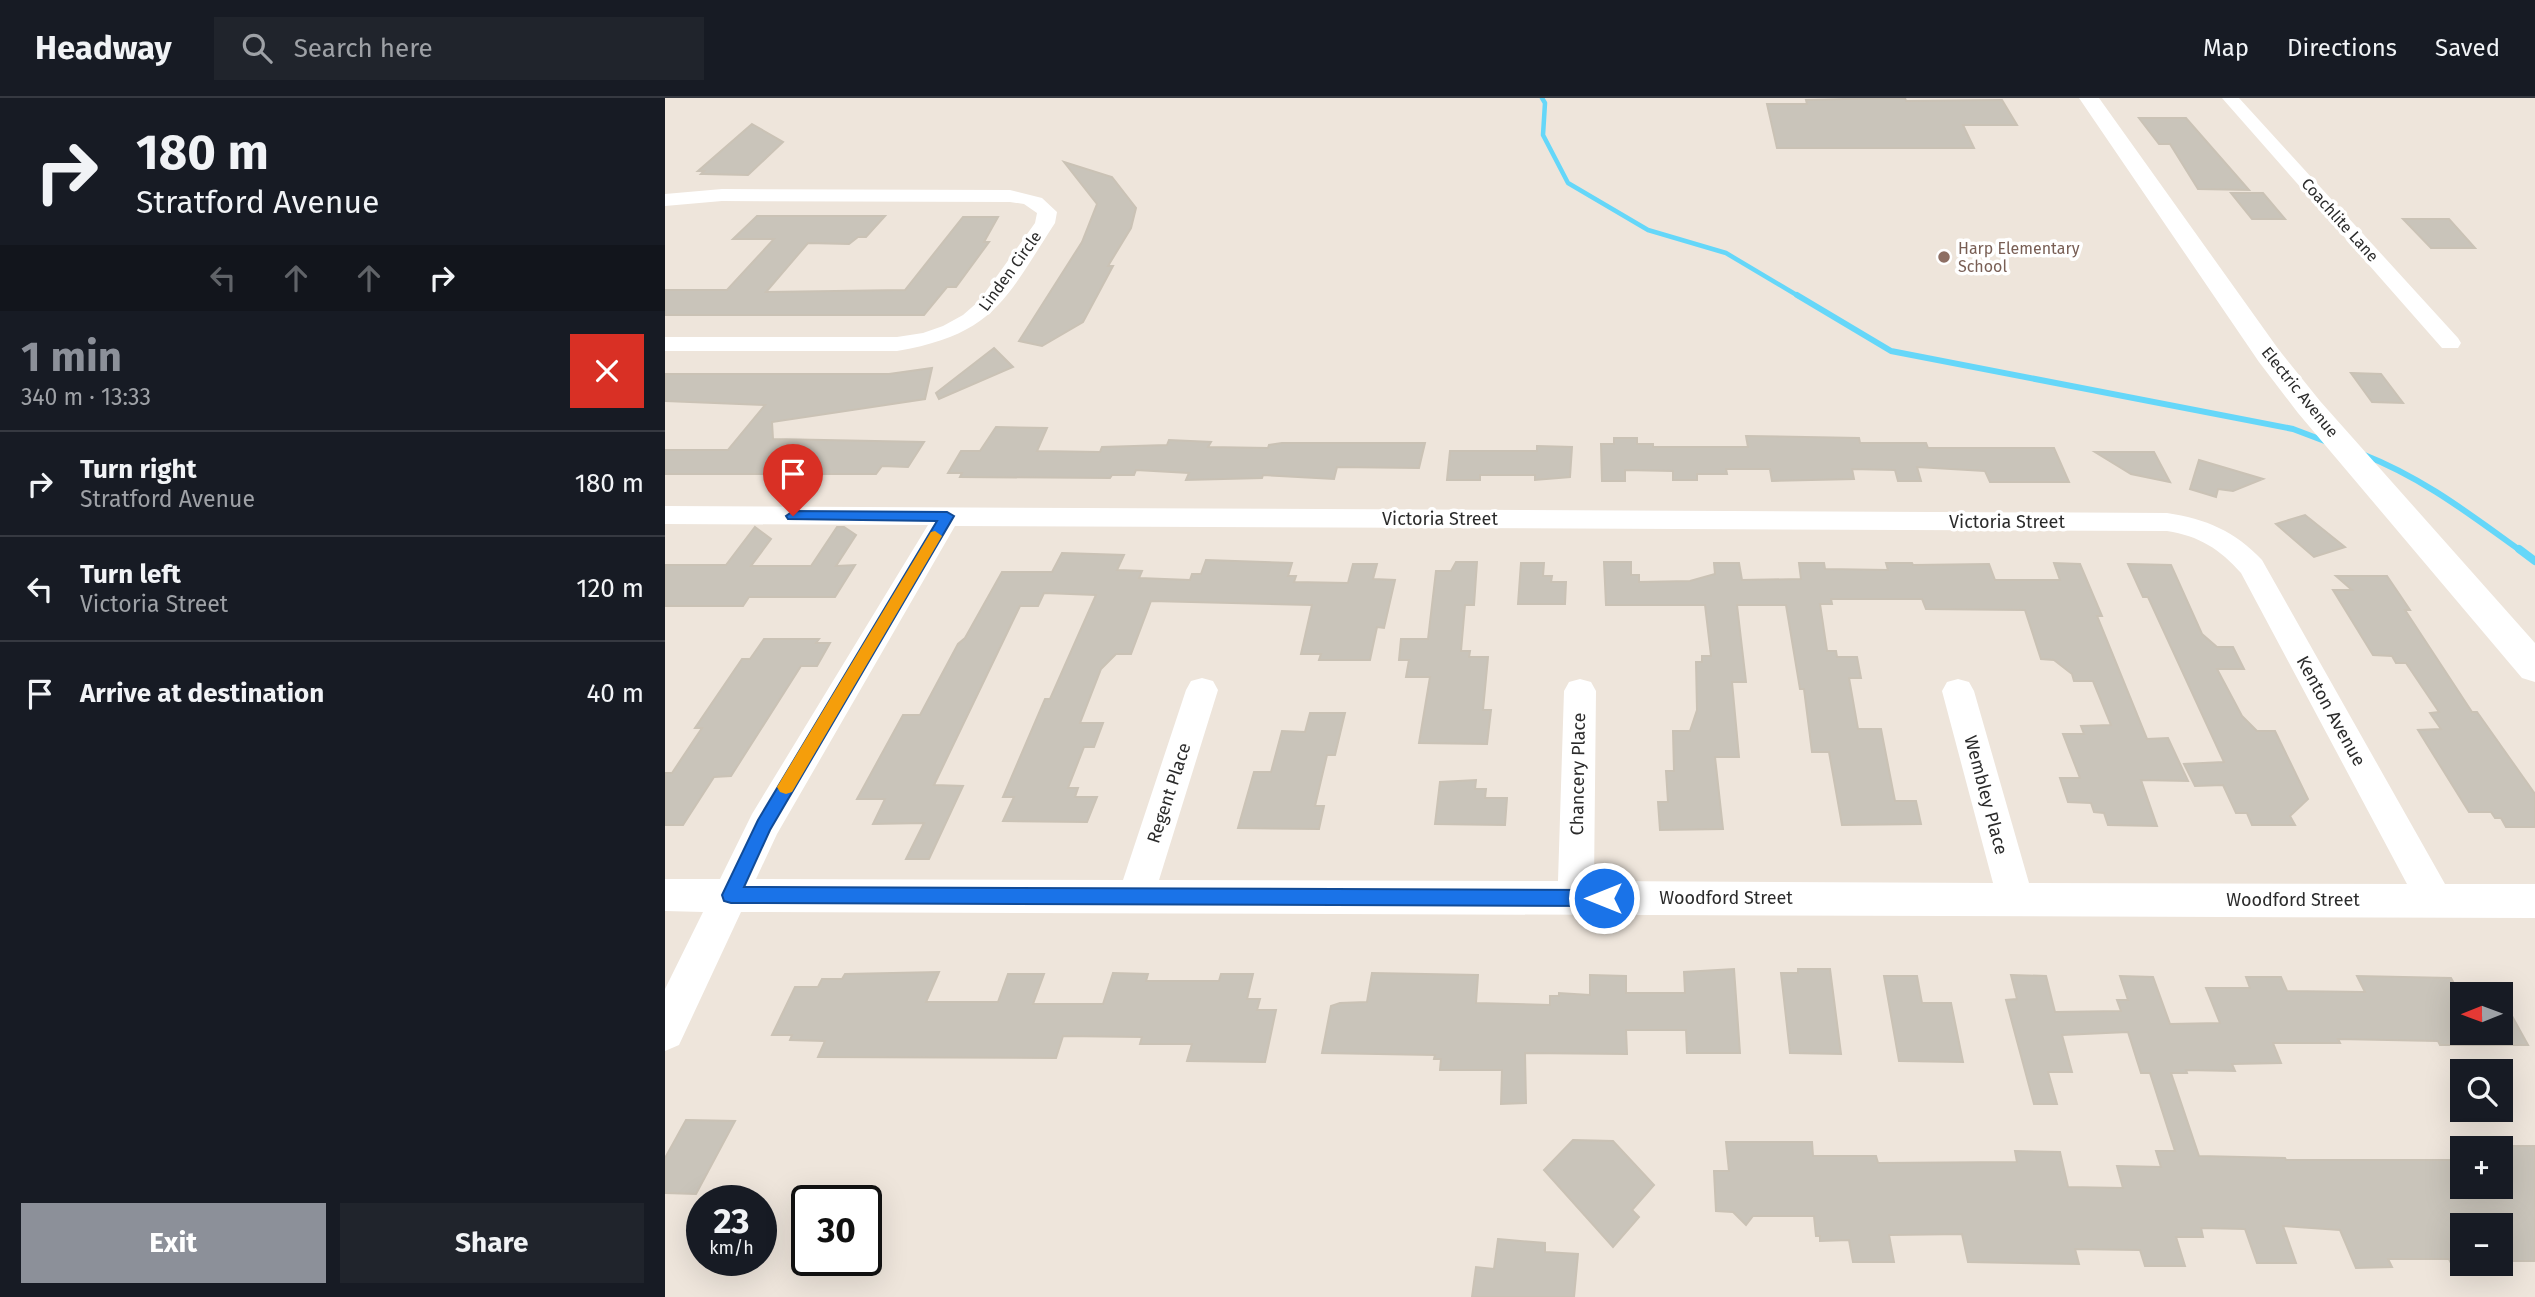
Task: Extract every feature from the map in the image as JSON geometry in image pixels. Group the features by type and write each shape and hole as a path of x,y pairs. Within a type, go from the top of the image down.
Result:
{"street":[{"name":"Electric Avenue","path":"2089,98 2269,356 2309,407 2535,668"},
{"name":"Coachlite Lane","path":"2230,98 2450,342"},
{"name":"Linden Circle","path":"665,200 722,195 1010,196 1028,198 1041,204 1047,212 1045,223 986,309 949,334 923,342 897,344 665,344"},
{"name":"Victoria Street","path":"665,515 2167,522 2191,525 2214,533"},
{"path":"665,1031 764,825 947,516"},
{"name":"Kenton Avenue","path":"2214,533 2235,547 2252,567 2435,901"},
{"name":"Regent Place","path":"1136,896 1202,690"},
{"name":"Chancery Place","path":"1576,898 1580,691"},
{"name":"Wembley Place","path":"1958,691 2015,899"},
{"name":"Woodford Street","path":"665,895 2535,901"}],"building":[{"path":"1905,98 1906,101 2002,100 2017,125 1963,125 1974,148 1777,148 1767,104 1807,104 1806,100"},
{"path":"2139,118 2186,118 2249,190 2198,189 2170,144 2159,144"},
{"path":"752,124 783,142 748,175 701,174 704,171 698,171"},
{"path":"1064,162 1112,177 1136,208 1131,228 1108,266 1113,266 1083,322 1042,346 1019,341 1082,242 1097,204"},
{"path":"2231,193 2263,193 2285,219 2252,219"},
{"path":"757,216 885,216 866,237 858,237 849,244 808,243 766,292 905,290 963,217 998,217 984,242 989,242 956,287 947,287 924,315 665,315 665,290 727,290 774,239 733,239"},
{"path":"2403,219 2449,219 2475,248 2431,248"},
{"path":"994,348 1013,367 939,399 936,393"},
{"path":"932,368 925,399 772,422 773,439 924,442 908,467 882,466 876,474 665,474 665,450 728,450 765,405 665,401 665,374 889,374"},
{"path":"2351,373 2381,374 2403,403 2372,402"},
{"path":"996,427 1047,428 1037,451 1100,452 1102,447 1167,445 1169,440 1211,442 1208,447 1268,448 1269,445 1282,443 1425,443 1419,468 1337,467 1334,479 1263,475 1262,478 1186,480 1189,473 1136,470 1134,475 1112,475 1110,478 960,477 962,473 948,473 961,451 980,451"},
{"path":"1746,436 1859,438 1860,443 1926,443 1928,448 2054,448 2069,482 1990,482 1985,471 1917,467 1921,481 1898,481 1895,470 1852,469 1854,479 1772,481 1770,469 1726,469 1727,474 1697,474 1697,480 1673,480 1673,471 1625,470 1625,481 1602,481 1601,444 1614,444 1614,438 1637,438 1637,444 1653,444 1653,447 1748,447"},
{"path":"1537,446 1572,447 1570,477 1535,480 1535,475 1480,475 1480,480 1447,480 1450,451 1537,451"},
{"path":"2095,452 2154,452 2170,482 2131,474"},
{"path":"2199,460 2263,479 2233,491 2218,489 2216,497 2190,489"},
{"path":"2305,515 2345,547 2314,557 2276,524"},
{"path":"755,527 771,539 751,566 811,566 837,527 844,527 856,535 836,566 855,565 835,597 749,597 743,606 665,606 665,565 726,565"},
{"path":"1062,553 1124,555 1117,570 1142,571 1139,578 1190,580 1192,574 1201,574 1206,560 1292,563 1288,576 1296,576 1294,582 1348,583 1353,564 1377,564 1373,579 1395,580 1384,628 1377,627 1370,660 1319,660 1321,654 1301,654 1312,605 1151,601 1131,654 1116,654 1101,669 1080,723 1103,723 1094,747 1084,747 1068,788 1078,788 1075,797 1097,797 1087,822 1003,821 1014,797 1003,797 1045,699 1050,699 1096,595 1044,593 1038,606 1020,606 934,785 963,786 929,859 906,859 924,823 873,824 885,799 857,799 903,715 920,715 958,644 965,638 1002,572 1052,572"},
{"path":"1456,562 1477,562 1474,605 1465,605 1461,651 1470,651 1469,657 1488,657 1483,710 1491,710 1487,744 1419,743 1430,677 1406,677 1409,660 1399,660 1401,639 1428,639 1436,571 1451,571"},
{"path":"1604,562 1631,562 1631,575 1639,575 1639,582 1690,581 1715,574 1714,563 1739,563 1742,580 1801,579 1799,563 1824,563 1825,569 1888,570 1886,563 1912,563 1989,564 1995,580 2060,580 2054,563 2080,564 2102,616 2097,616 2147,739 2168,738 2188,781 2141,780 2157,826 2108,825 2104,813 2094,812 2091,803 2068,802 2060,778 2080,778 2063,734 2084,734 2081,726 2111,725 2093,681 2074,681 2072,674 2054,660 2041,659 2025,610 1926,609 1922,599 1831,599 1832,604 1820,604 1827,651 1836,651 1837,657 1857,657 1861,678 1849,678 1858,729 1881,729 1895,801 1916,801 1921,824 1842,825 1829,752 1812,752 1804,689 1800,689 1786,605 1737,605 1746,682 1732,682 1739,757 1715,757 1723,829 1660,830 1658,802 1668,802 1666,771 1674,771 1673,731 1690,731 1697,710 1696,662 1702,662 1702,656 1711,656 1705,605 1606,605"},
{"path":"1521,563 1544,563 1543,576 1552,576 1551,582 1566,582 1565,604 1518,604"},
{"path":"2128,564 2171,565 2202,634 2217,647 2233,647 2244,669 2217,669 2242,716 2257,731 2275,731 2308,799 2290,816 2295,825 2252,825 2247,813 2236,813 2223,785 2195,786 2184,764 2224,762 2148,597 2143,597"},
{"path":"2336,576 2387,576 2410,610 2405,610 2472,712 2477,712 2535,794 2535,827 2506,827 2501,818 2495,818 2491,812 2469,812 2418,730 2441,729 2430,713 2439,712 2406,663 2396,663 2392,656 2373,655 2333,590 2352,590"},
{"path":"764,639 819,639 816,643 830,643 817,666 801,666 731,776 714,777 683,825 665,825 665,773 672,773 702,728 695,728 742,659 750,659"},
{"path":"1310,713 1345,713 1335,755 1327,755 1315,806 1324,806 1319,829 1238,828 1254,772 1271,772 1282,731 1305,732"},
{"path":"1476,780 1475,789 1486,789 1485,798 1507,798 1505,825 1435,824 1440,782"},
{"path":"1734,969 1740,1053 1687,1053 1686,1030 1626,1030 1627,1054 1525,1053 1526,1103 1501,1104 1502,1070 1440,1070 1441,1059 1434,1059 1435,1055 1322,1053 1331,1006 1367,1002 1372,973 1478,975 1476,1003 1550,1005 1550,996 1559,996 1559,993 1590,995 1590,975 1626,976 1626,993 1685,993 1684,972"},
{"path":"1798,969 1830,969 1841,1054 1790,1053 1781,973 1798,973"},
{"path":"939,972 926,1002 998,1002 1008,974 1044,974 1033,1004 1103,1004 1113,973 1148,974 1146,981 1219,981 1221,974 1253,974 1247,999 1260,999 1257,1010 1276,1010 1265,1062 1187,1061 1192,1044 1140,1044 1142,1037 1063,1036 1056,1058 818,1057 825,1041 790,1040 792,1035 772,1035 795,987 818,987 822,979 842,979 845,974"},
{"path":"2011,975 2046,976 2055,1012 2121,1011 2117,1000 2128,1000 2120,976 2153,977 2170,1024 2220,1023 2206,988 2250,988 2246,977 2281,977 2287,991 2365,992 2357,976 2451,978 2453,982 2450,982 2450,1045 2440,1045 2438,1041 2338,1039 2340,1043 2273,1043 2281,1063 2232,1064 2235,1071 2186,1070 2187,1073 2171,1073 2199,1156 2286,1160 2450,1160 2450,1199 2513,1199 2513,1146 2535,1146 2535,1261 2513,1261 2513,1213 2450,1213 2450,1261 2388,1259 2392,1267 2356,1268 2340,1230 2283,1226 2296,1263 2257,1263 2245,1229 2201,1228 2203,1237 2176,1237 2185,1266 2145,1266 2140,1250 2075,1249 2079,1264 1968,1262 1962,1234 1889,1235 1894,1262 1853,1262 1849,1240 1820,1241 1820,1236 1816,1236 1814,1216 1753,1216 1746,1225 1733,1212 1716,1211 1714,1171 1729,1171 1726,1142 1812,1142 1813,1156 1876,1156 1878,1163 2017,1162 2015,1151 2060,1152 2068,1187 2123,1188 2117,1166 2161,1167 2156,1151 2175,1151 2150,1073 2141,1073 2128,1032 2062,1035 2072,1072 2048,1072 2057,1104 2034,1104 2006,1000 2017,999"},
{"path":"1884,976 1917,976 1922,1003 1951,1003 1963,1062 1899,1061"},
{"path":"2513,1018 2528,1045 2513,1045"},
{"path":"686,1120 735,1121 701,1185 686,1185 686,1194 665,1193 665,1158"},
{"path":"1573,1140 1613,1141 1654,1185 1632,1210 1639,1217 1613,1247 1544,1170"},
{"path":"1498,1239 1545,1243 1545,1252 1578,1254 1574,1297 1472,1297 1476,1267 1494,1269"}],"waterway":[{"path":"1542,98 1545,103 1543,135 1568,183 1648,230 1726,253 1800,297"},
{"path":"1797,295 1891,351 2293,429 2330,443"},
{"path":"2362,454 2425,485 2521,551"},
{"path":"2519,549 2535,561"}],"slow traffic":[{"path":"786,787 935,536"}],"place":[{"name":"Harp Elementary School","path":"1944,257"}],"route":[{"path":"793,516 947,516 764,825 731,895 1604,898"}]}
